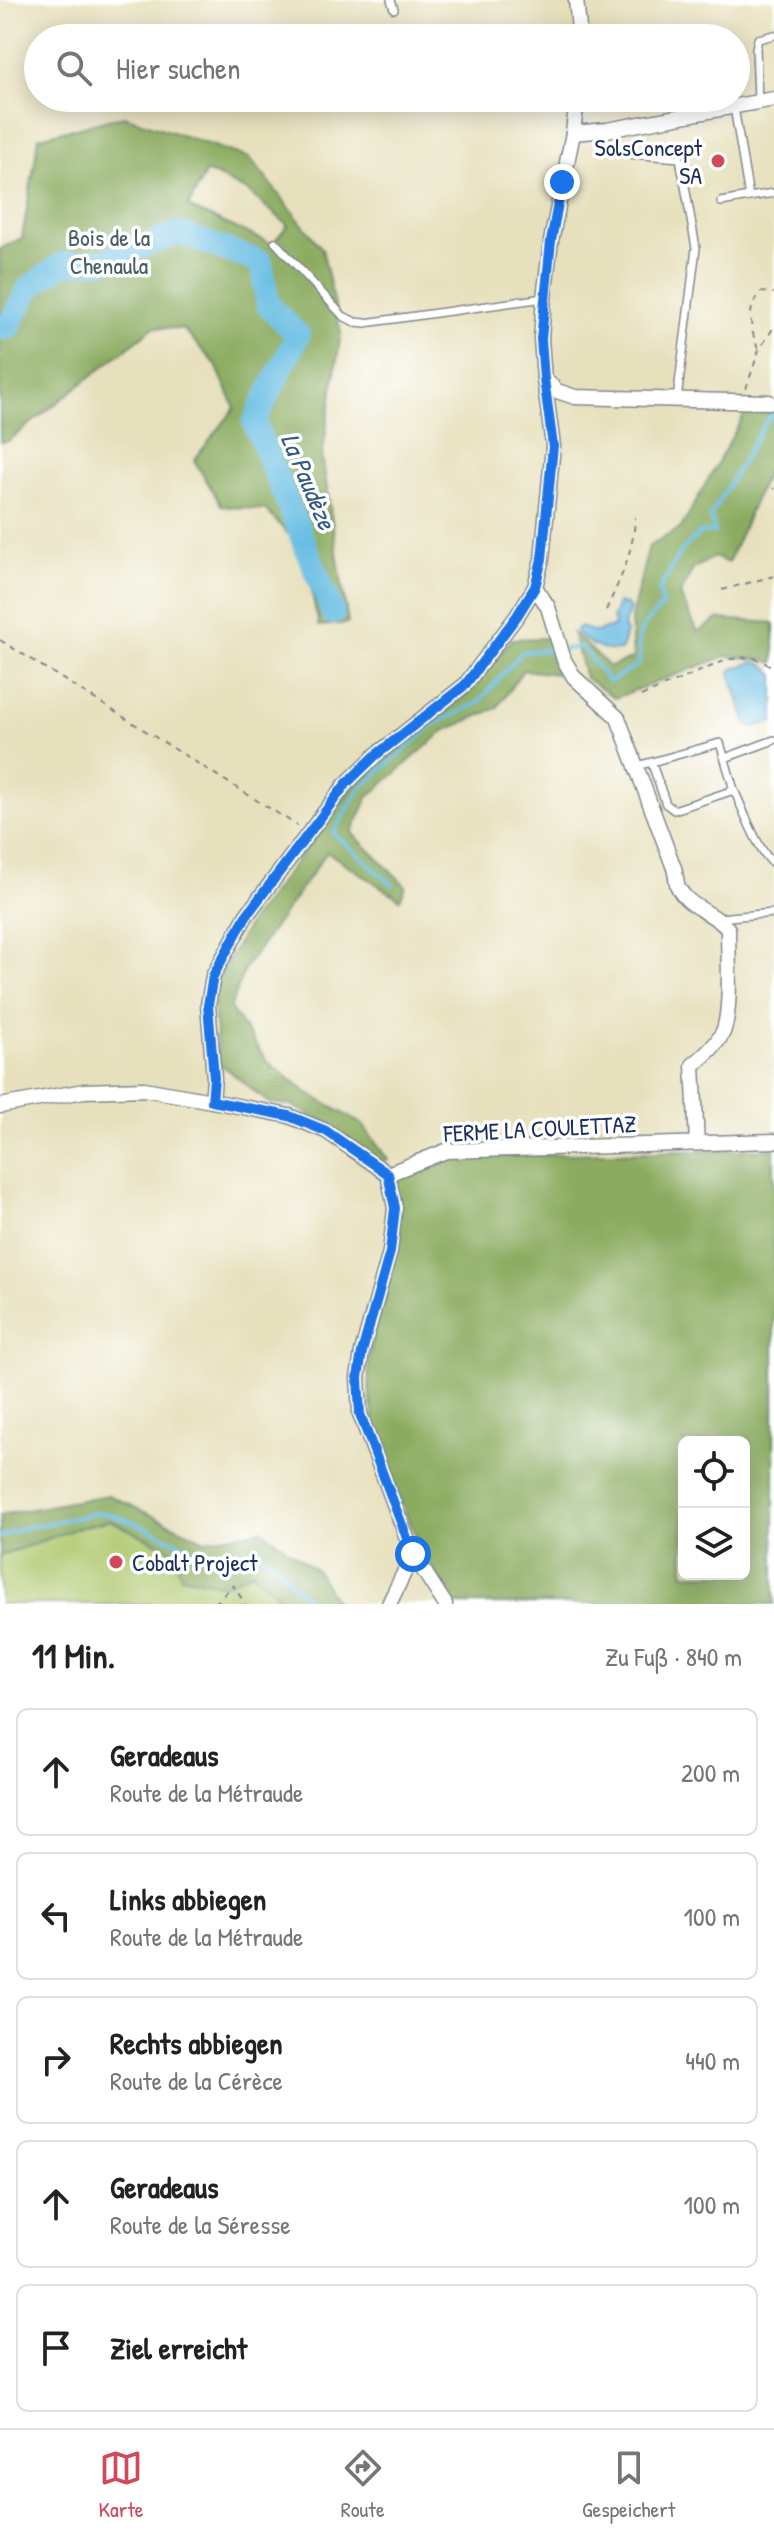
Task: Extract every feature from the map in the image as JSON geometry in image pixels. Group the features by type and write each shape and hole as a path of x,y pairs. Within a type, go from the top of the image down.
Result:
{"street":[{"path":"576,0 579,24"},
{"path":"750,103 774,99"},
{"path":"212,1101 214,1078 208,1005 213,976 246,916 346,784 376,755 465,685 535,587 542,559 553,446 541,339 544,298 551,241 575,112"},
{"path":"573,133 607,130 698,112"},
{"path":"544,379 557,391 575,397 769,402"},
{"path":"535,587 548,607 564,660 574,677 618,718 644,765 678,887 693,905 718,918 728,929 724,1030 711,1050 693,1065 697,1143"},
{"path":"0,1106 84,1091 144,1089 289,1116 326,1131 388,1174 395,1208 390,1252 362,1352 358,1378 360,1414 413,1554 445,1604"},
{"name":"FERME LA COULETTAZ","path":"388,1174 446,1151 774,1141"},
{"path":"389,1604 413,1554"}],"lane":[{"path":"391,0 394,9"},
{"path":"758,102 758,39 774,35"},
{"path":"734,112 749,197"},
{"path":"603,152 680,158 696,248 677,400"},
{"path":"721,202 774,193"},
{"path":"275,242 343,316 355,322 544,298"},
{"path":"725,758 774,740"},
{"path":"734,790 674,810 666,804 644,765 720,743 734,790 763,851 770,863 774,864"},
{"path":"718,918 774,913"}],"path":[{"path":"759,350 751,324 751,311 761,292 774,293"},
{"path":"743,402 759,350 774,327"},
{"path":"606,610 623,575 632,546 635,517"},
{"path":"722,590 774,576"},
{"path":"0,640 309,833"},
{"path":"641,696 729,659 752,657 774,667"},
{"path":"215,1604 233,1585 245,1604"}],"green space":[{"name":"Bois de la Chenaula","path":"124,116 250,158 322,249 341,333 322,456 348,623 319,626 303,550 266,510 222,506 194,460 235,408 216,365 183,329 154,327 8,441 0,442 0,249 22,238 39,137","holes":["206,171 246,190 288,225 272,244 188,207"]},
{"path":"747,410 774,413 774,455 728,563 714,557 693,569 680,595 698,632 718,619 774,623 774,663 726,656 615,698 585,678 573,633 610,667 633,658 631,618 649,546 681,528"},
{"path":"549,638 557,674 523,670 497,708 444,731 368,797 352,833 406,886 400,899 327,852 245,968 230,1008 267,1061 305,1091 363,1125 388,1160 381,1164 329,1124 291,1105 269,1103 218,1062 214,1008 217,980 250,922 350,790 378,763 468,693 512,639"},
{"path":"774,1149 774,1604 454,1604 407,1517 381,1448 373,1413 369,1381 370,1352 394,1251 396,1177 446,1157"},
{"path":"108,1495 205,1540 262,1530 317,1571 337,1604 287,1604 252,1572 224,1585 181,1576 171,1550 110,1520 77,1528 0,1556 0,1515"},
{"name":"Cobalt Project","path":"110,1520 172,1550 259,1567 298,1604 0,1604 0,1556 77,1528"}],"water":[{"path":"618,603 630,609 623,627 626,632 621,650 597,647 577,633 576,629 580,627 596,632 613,627 615,623 612,619"},
{"path":"752,662 765,666 774,675 774,722 753,727 748,726 730,673"}],"waterway":[{"name":"La Paudèze","path":"0,327 8,328 29,288 62,264 105,260 179,233 261,262 268,305 298,335 254,422 333,613"},
{"name":"La Paudèze","path":"565,649 582,647 609,682 639,664 639,635 662,606 659,591 680,552 700,533 715,532 710,517 764,424 774,413"},
{"path":"393,885 333,833 359,790 433,725 478,703 522,652 556,649"},
{"path":"0,1537 20,1529 102,1512 136,1523 201,1553 242,1552 270,1559 311,1604"}],"place":[{"name":"SolsConcept SA","path":"718,161"},
{"name":"Cobalt Project","path":"116,1562"}],"route":[{"path":"413,1554 360,1414 358,1378 362,1352 390,1252 395,1208 388,1174 326,1131 289,1116 212,1101 214,1078 208,1005 213,976 246,916 346,784 376,755 465,685 535,587 542,559 553,446 541,339 551,241 562,182"}]}
